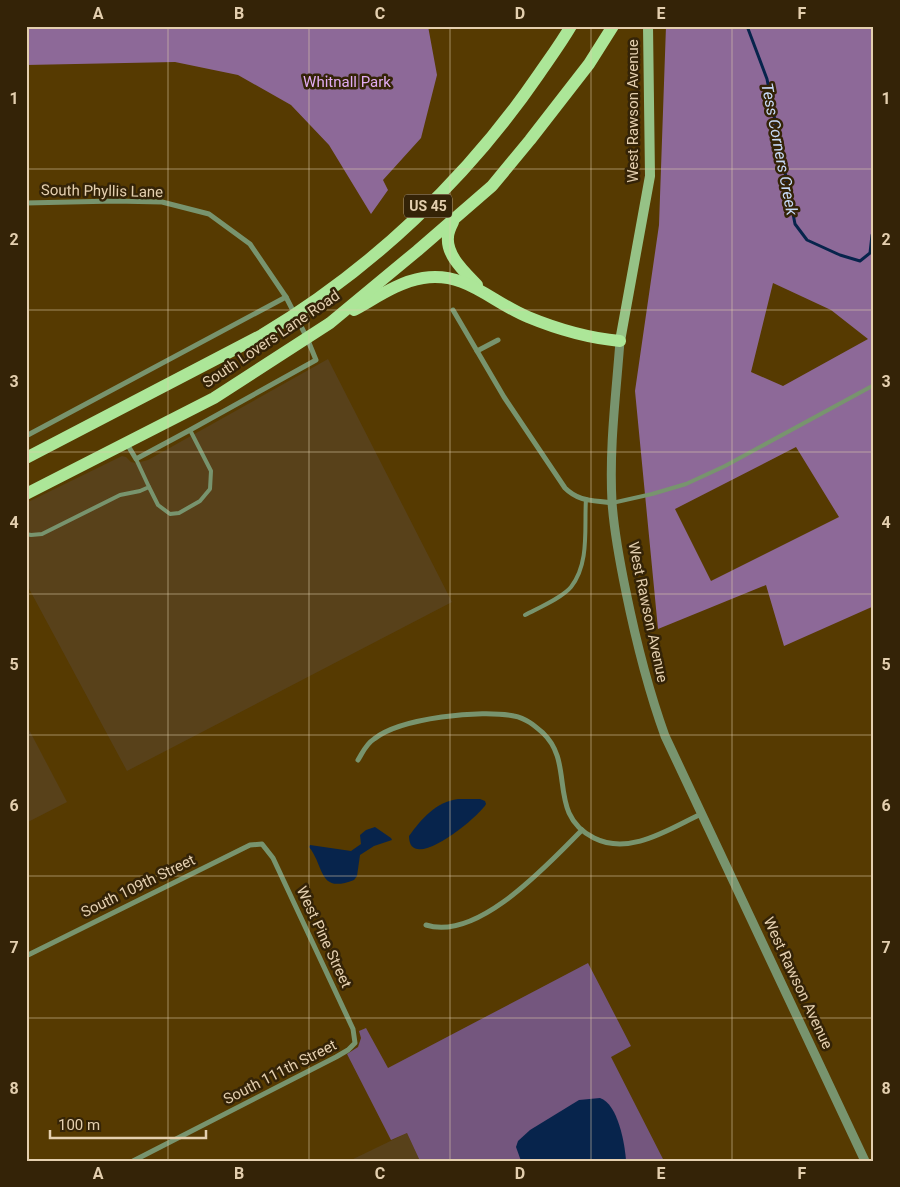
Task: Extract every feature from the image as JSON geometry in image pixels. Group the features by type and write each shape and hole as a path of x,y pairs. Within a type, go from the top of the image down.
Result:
{"main road":[{"name":"South Lovers Lane Road","path":"26,494 214,398 302,326 328,292 387,245 442,193 492,137 527,92 571,26"},
{"name":"South Lovers Lane Road","path":"26,458 254,339 302,326 330,323 492,186 589,64 613,26"},
{"name":"West Rawson Avenue","path":"620,342 650,176 648,26"},
{"path":"454,220 448,236 448,248 459,265 481,289"},
{"path":"330,323 405,282 442,277 461,280 481,289 505,306 545,324 598,339 620,342"}],"street":[{"name":"South Phyllis Lane","path":"26,203 162,202 209,214 250,244 286,297 302,326 316,360 190,430"},
{"path":"26,436 286,297"},
{"path":"453,310 504,397 565,488 573,495 612,503"},
{"path":"477,351 498,340"},
{"name":"West Rawson Avenue","path":"620,342 612,447 612,503 622,575 634,634 645,674 665,736 865,1161"},
{"path":"126,442 136,459 190,430"},
{"path":"358,760 367,745 374,738 382,733 411,724 450,716 514,716 523,719 546,736 555,749 560,764 564,799 572,817 588,835 604,842 617,844 634,843 701,814"},
{"path":"426,925 436,928 452,927 493,908 535,876 582,830"},
{"name":"South 109th Street","path":"26,956 250,845 262,844"},
{"name":"West Pine Street","path":"262,844 272,858 353,1029 355,1043"},
{"name":"South 111th Street","path":"133,1161 336,1058 355,1043"}],"lane":[{"path":"612,503 686,484 725,466 874,385"},
{"path":"136,459 158,505 170,514 179,513 200,501 210,489 211,471 190,430"},
{"path":"26,534 31,536 42,534 120,495 149,488"},
{"path":"525,614 552,601 571,588 581,570 585,546 586,499"}],"shaded area":[{"path":"328,359 452,602 127,771 26,583 26,503 122,456 136,463 148,460"},
{"path":"26,724 67,802 26,823"},
{"path":"588,963 631,1046 611,1057 664,1161 420,1161 407,1133 391,1140 347,1054 358,1047 361,1038 359,1031 366,1028 388,1068"},
{"path":"407,1133 420,1161 349,1161"}],"green space":[{"name":"Whitnall Park","path":"26,26 428,26 437,75 421,138 383,180 388,190 371,214 329,145 291,105 238,75 175,62 26,65"},
{"path":"666,26 874,26 874,606 784,646 766,585 658,629 635,391 659,225","holes":["773,283 831,310 868,339 783,386 751,372","796,447 839,517 711,581 675,509"]}],"water":[{"path":"458,799 480,799 485,801 486,804 471,820 445,840 420,849 412,846 409,836 424,817 436,807"},
{"path":"375,827 392,840 374,846 360,855 357,876 354,880 334,884 328,881 309,847 310,845 351,851 361,844 360,835 366,830"},
{"path":"600,1098 612,1108 616,1116 622,1135 626,1161 521,1161 516,1147 518,1141 530,1130 579,1100"}],"waterway":[{"name":"Tess Corners Creek","path":"747,26 767,79 795,224 807,240 840,255 860,261 870,253 872,235 874,233"}]}
